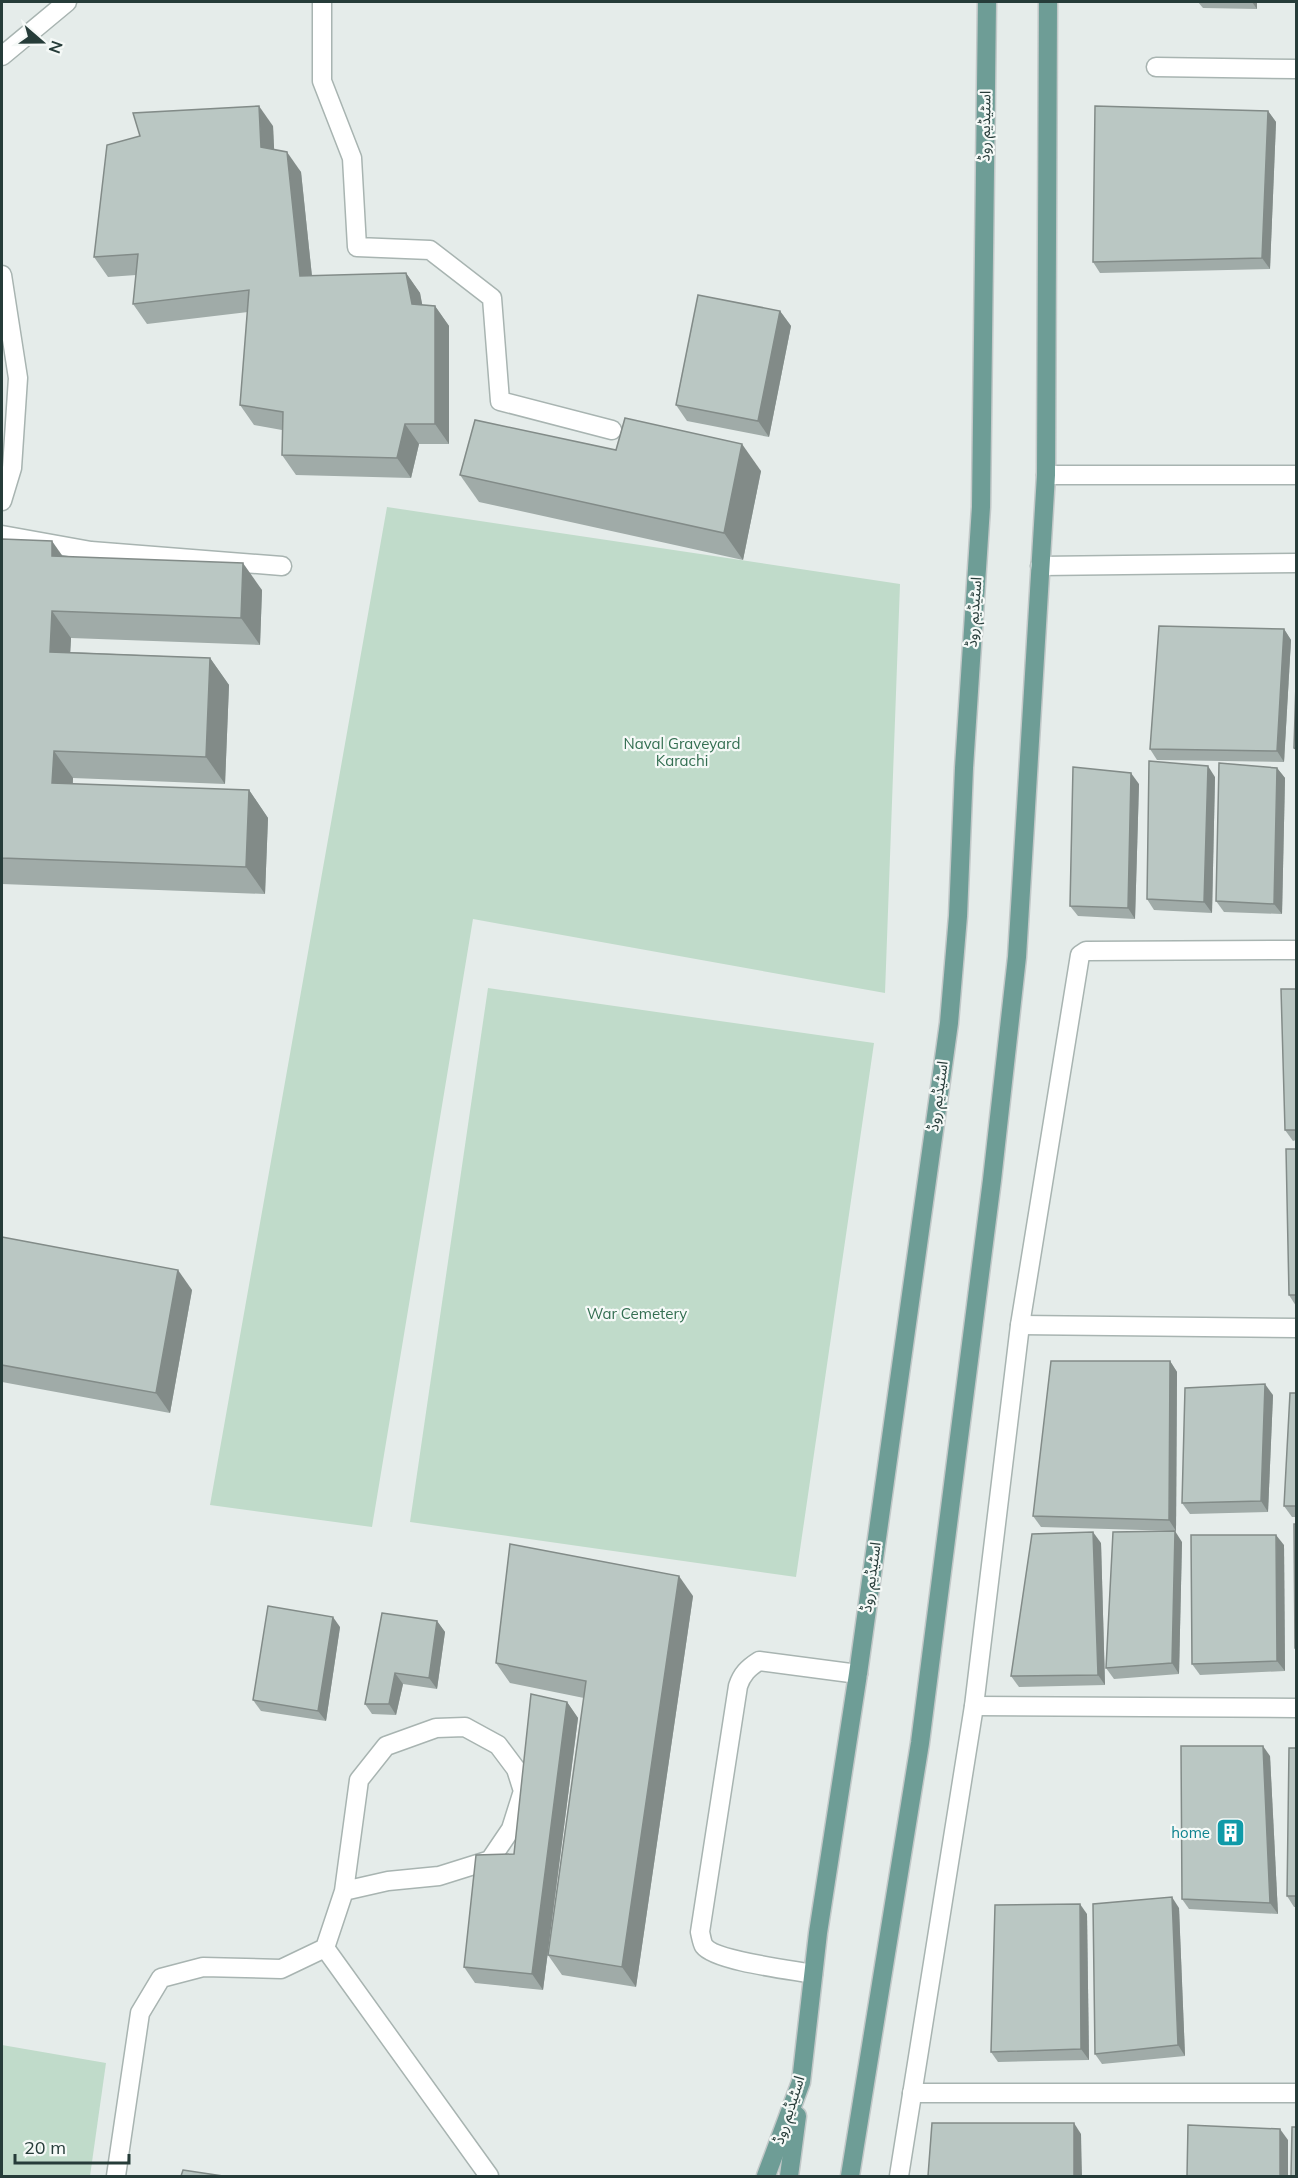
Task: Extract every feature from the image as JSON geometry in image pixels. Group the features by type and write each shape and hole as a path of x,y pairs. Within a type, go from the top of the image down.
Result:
{"main road":[{"name":"اسٹیڈیم روڈ","path":"766,2176 801,2082 813,1974 858,1674 949,1023 958,916 964,768 981,507 987,2"},
{"path":"850,2176 920,1743 992,1180 1017,957 1046,475 1048,2"},
{"path":"789,2176 801,2082"}],"street":[{"path":"2,57 68,2"},
{"path":"322,2 322,81 352,158 357,247 430,250 492,298 500,401 612,430"},
{"path":"1156,68 1296,69"},
{"path":"2,275 18,378 12,468 2,501"},
{"path":"1046,475 1296,475"},
{"path":"2,536 91,550 282,566"},
{"path":"1040,566 1296,562"},
{"path":"899,2176 974,1706 1020,1325 1080,955 1086,951 1296,950"},
{"path":"1020,1325 1296,1328"},
{"path":"813,1974 730,1959 712,1953 704,1946 700,1932 741,1676 759,1661 858,1674"},
{"path":"974,1706 1296,1708"},
{"path":"116,2176 140,2013 161,1978 203,1967 281,1969 325,1948 344,1891 359,1780 386,1746 436,1728 465,1727 498,1745 516,1769 523,1791 511,1829 490,1860 439,1876 388,1881 344,1891"},
{"path":"325,1948 489,2176"},
{"path":"912,2093 1296,2093"}],"green space":[{"name":"Naval Graveyard Karachi","path":"387,507 900,584 885,993 473,919 372,1527 210,1505"},
{"name":"War Cemetery","path":"488,988 874,1043 796,1577 410,1522"},
{"path":"2,2045 106,2063 90,2176 2,2176"}],"building":[{"path":"259,106 261,147 287,152 300,276 406,273 412,304 435,306 435,424 405,424 397,458 282,455 283,412 240,405 249,290 133,304 138,254 94,257 107,145 140,136 133,113"},
{"path":"1095,106 1268,111 1262,258 1093,262"},
{"path":"698,295 780,311 758,421 676,405"},
{"path":"625,418 742,444 724,533 460,475 475,420 616,450"},
{"path":"2,539 52,541 52,556 243,563 241,618 52,611 50,652 210,658 206,757 54,751 52,783 249,790 246,867 2,858"},
{"path":"1159,626 1284,629 1277,751 1150,749"},
{"path":"1296,683 1296,749 1294,748"},
{"path":"1149,761 1208,766 1204,902 1147,899"},
{"path":"1219,763 1277,768 1274,904 1216,901"},
{"path":"1073,767 1131,773 1128,908 1070,906"},
{"path":"1281,989 1296,989 1296,1130 1285,1130"},
{"path":"1286,1149 1296,1149 1296,1295 1289,1295"},
{"path":"2,1237 178,1270 156,1393 2,1365"},
{"path":"1051,1361 1170,1361 1169,1520 1033,1516"},
{"path":"1265,1384 1261,1501 1182,1503 1185,1388"},
{"path":"1290,1393 1296,1393 1296,1506 1284,1506"},
{"path":"1294,1524 1296,1524 1296,1648 1295,1648"},
{"path":"1175,1531 1172,1663 1106,1668 1113,1532"},
{"path":"1093,1532 1098,1675 1011,1676 1032,1534"},
{"path":"1191,1535 1276,1535 1277,1661 1192,1664"},
{"path":"510,1544 679,1576 622,1967 548,1955 586,1681 496,1663"},
{"path":"268,1606 333,1617 318,1711 253,1700"},
{"path":"382,1613 437,1621 429,1678 395,1673 389,1704 365,1704"},
{"path":"531,1694 567,1702 532,1974 464,1967 476,1855 514,1854"},
{"name":"home","path":"1181,1746 1263,1746 1270,1903 1182,1899"},
{"path":"1289,1748 1296,1748 1296,1896 1287,1896"},
{"path":"1172,1897 1178,2045 1095,2054 1093,1904"},
{"path":"1080,1904 1081,2049 991,2052 995,1905"},
{"path":"932,2123 1074,2123 1074,2176 928,2176"},
{"path":"1188,2125 1280,2129 1280,2176 1187,2176"},
{"path":"1292,2127 1296,2127 1296,2176 1291,2176"},
{"path":"183,2170 223,2176 181,2176"}],"place":[{"name":"home","path":"1231,1833"}]}
